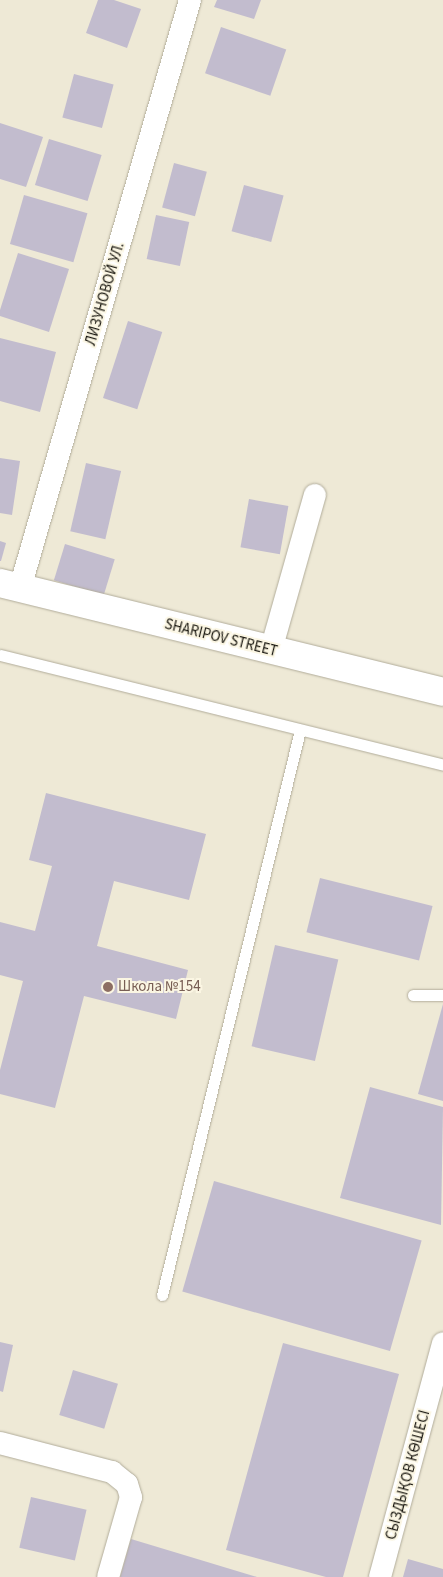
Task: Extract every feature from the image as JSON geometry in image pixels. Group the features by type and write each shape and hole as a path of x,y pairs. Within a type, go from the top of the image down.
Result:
{"street":[{"name":"ЛИЗУНОВОЙ УЛ.","path":"10,585 190,0"},
{"path":"271,650 316,496"},
{"name":"SHARIPOV STREET","path":"10,585 443,692"},
{"name":"СЫЗДЫҚОВ КӨШЕСІ","path":"380,1577 443,1344"},
{"path":"0,1443 112,1472 127,1484 131,1497 108,1577"}],"lane":[{"path":"0,655 443,765"},
{"path":"162,1294 300,730"},
{"path":"412,995 443,995"}],"building":[{"path":"98,0 114,0 141,9 127,48 86,33"},
{"path":"217,0 261,0 254,19 214,7"},
{"path":"221,27 286,49 270,96 205,73"},
{"path":"74,74 114,85 102,128 62,117"},
{"path":"0,123 43,137 26,187 0,179"},
{"path":"49,139 102,155 88,201 35,185"},
{"path":"174,163 207,172 195,216 162,207"},
{"path":"244,185 284,196 271,242 232,231"},
{"path":"24,195 87,213 73,262 10,244"},
{"path":"156,215 189,222 180,266 147,259"},
{"path":"18,253 69,269 49,332 0,316 0,310"},
{"path":"128,321 162,332 137,409 103,398"},
{"path":"0,338 56,352 40,412 0,401"},
{"path":"0,458 20,461 12,515 0,513"},
{"path":"86,463 121,471 105,539 70,531"},
{"path":"249,499 288,506 280,554 240,547"},
{"path":"0,541 6,543 1,561 0,561"},
{"path":"65,544 115,559 104,596 54,580"},
{"path":"46,793 206,834 189,900 114,881 97,946 188,970 176,1019 84,996 55,1108 0,1094 0,1070 23,981 0,975 0,922 35,931 52,866 29,860"},
{"path":"320,878 433,906 419,960 306,932"},
{"path":"275,945 338,960 315,1061 252,1046"},
{"path":"443,1004 443,1101 418,1094"},
{"path":"370,1087 443,1107 441,1225 340,1198"},
{"path":"214,1181 422,1241 390,1351 182,1292"},
{"path":"0,1342 13,1345 3,1392 0,1391"},
{"path":"283,1343 399,1374 343,1577 326,1577 226,1550"},
{"path":"73,1370 118,1384 104,1429 59,1415"},
{"path":"31,1497 87,1510 75,1560 19,1548"},
{"path":"131,1539 257,1577 120,1577"},
{"path":"408,1559 443,1569 443,1577 403,1577"}],"place":[{"name":"Школа №154","path":"108,987"}]}
